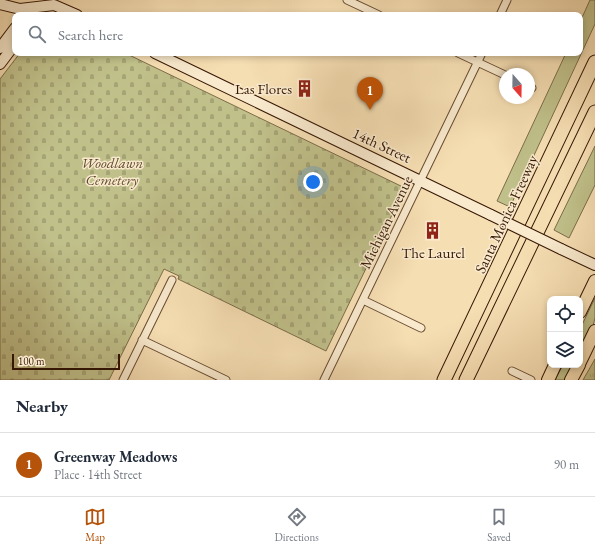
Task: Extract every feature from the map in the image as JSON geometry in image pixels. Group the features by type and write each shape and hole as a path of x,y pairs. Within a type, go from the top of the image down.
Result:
{"highway":[{"name":"Santa Monica Freeway","path":"444,380 595,62"},
{"path":"466,380 595,112"}],"main road":[{"path":"583,306 595,280"},
{"path":"583,356 595,331"},
{"path":"548,380 554,368"},
{"path":"571,380 577,368"}],"street":[{"path":"347,0 372,12"},
{"path":"501,12 507,0"},
{"path":"0,4 20,9 54,5 70,12"},
{"path":"0,48 12,32"},
{"path":"0,64 12,48"},
{"name":"14th Street","path":"160,56 421,180 595,265"},
{"path":"464,56 499,72"},
{"name":"Michigan Avenue","path":"324,380 480,56"},
{"path":"123,380 172,280"},
{"path":"363,300 421,328"},
{"path":"142,340 226,380"},
{"path":"512,371 531,380"}],"green space":[{"path":"590,0 595,0 595,24 583,50 583,15"},
{"name":"Woodlawn Cemetery","path":"18,56 131,56 405,188 326,351 178,279 179,276 164,269 109,380 0,380 0,79"},
{"path":"565,56 580,56 510,207 497,201"},
{"path":"595,146 595,185 569,238 554,230"},
{"path":"595,298 595,318 593,326 583,347 583,323"},
{"path":"595,359 595,380 583,380 594,362"},
{"path":"561,368 573,368 567,380 555,380"}],"place":[{"name":"Las Flores","path":"305,88"},
{"name":"Greenway Meadows","path":"370,110"},
{"name":"The Laurel","path":"433,231"}]}
